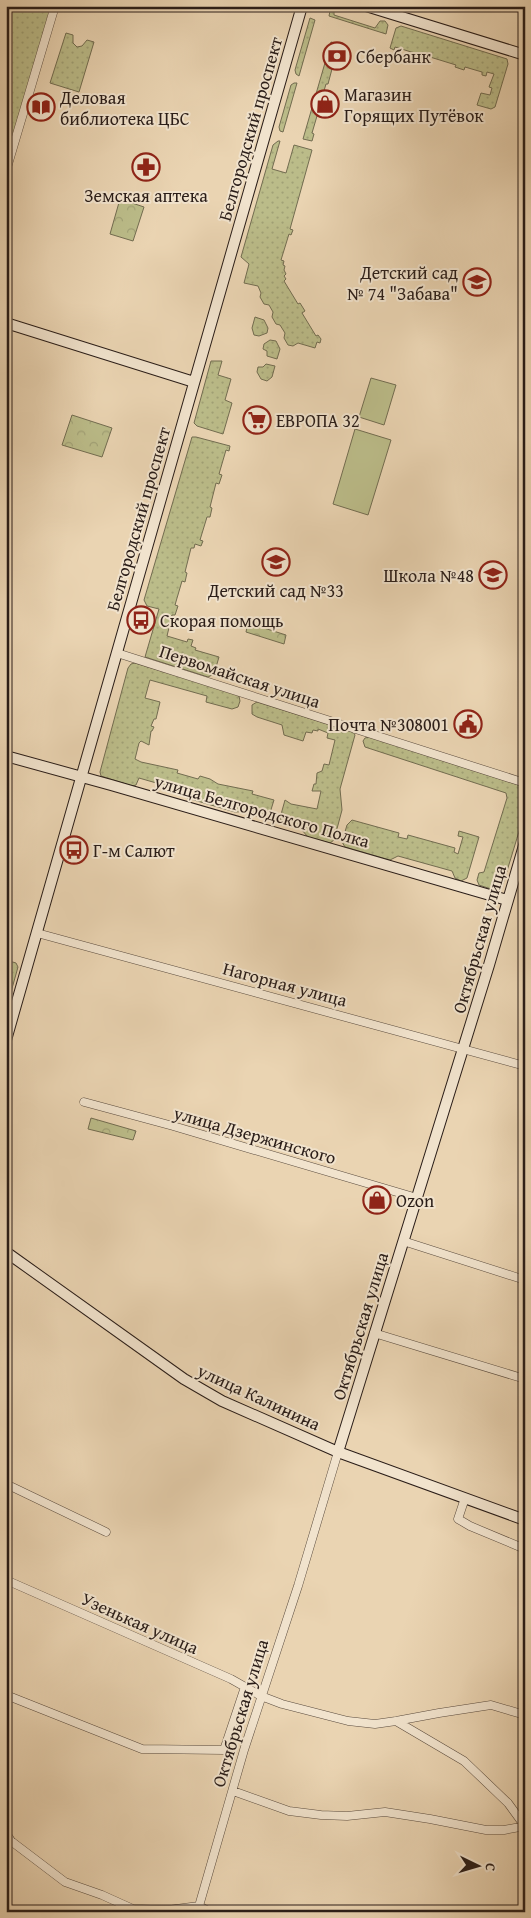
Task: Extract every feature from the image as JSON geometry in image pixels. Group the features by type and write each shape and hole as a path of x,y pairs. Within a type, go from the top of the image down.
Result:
{"main road":[{"name":"Белгородский проспект","path":"6,1040 302,6"},
{"path":"366,6 525,55"},
{"path":"6,323 194,382"},
{"name":"улица Белгородского Полка","path":"6,756 82,776 507,900"},
{"name":"Октябрьская улица","path":"338,1452 525,842"},
{"name":"улица Калинина","path":"6,1252 184,1380 222,1402 338,1452 525,1520"}],"street":[{"path":"6,171 55,6"},
{"name":"Первомайская улица","path":"117,653 525,783"},
{"name":"Нагорная улица","path":"37,932 525,1066"},
{"name":"улица Дзержинского","path":"84,1102 174,1126 416,1198"},
{"path":"403,1241 525,1280"},
{"path":"374,1333 525,1379"},
{"name":"Октябрьская улица","path":"200,1906 244,1750 298,1586 338,1452"},
{"path":"6,1484 106,1532"},
{"path":"465,1498 458,1519 492,1536 525,1549"},
{"name":"Узенькая улица","path":"6,1580 231,1679 261,1696 282,1704 348,1721 375,1724 396,1722 438,1712 491,1706 525,1715"},
{"path":"6,1695 142,1749 224,1750 245,1686"},
{"path":"233,1791 290,1811 321,1815 347,1816 385,1812 486,1830 504,1830 524,1825 508,1803 464,1761 396,1722"},
{"path":"6,1833 11,1841 65,1882 102,1895 133,1909 168,1910 200,1906 210,1912"}],"green space":[{"path":"8,6 54,6 6,168 6,11"},
{"path":"331,6 334,6 334,15 375,28 380,21 385,21 388,25 386,34 329,16"},
{"path":"310,18 315,20 299,76 295,70"},
{"path":"401,26 507,59 508,64 495,107 491,109 477,105 481,93 490,95 492,88 489,87 494,74 487,72 486,76 482,75 482,72 465,67 464,70 455,67 456,65 430,57 429,60 420,57 421,55 395,47 394,50 390,48 396,28"},
{"path":"66,33 73,35 73,43 77,47 82,46 87,40 94,42 79,92 50,83"},
{"path":"331,42 339,44 330,68 332,69 321,101 323,101 319,116 317,116 312,133 314,134 312,141 303,139"},
{"path":"297,83 283,132 280,131 279,127 291,85"},
{"path":"280,141 272,169 286,173 294,145 312,150 290,229 293,230 291,235 289,234 281,260 284,261 283,265 285,266 286,274 284,276 286,279 284,281 298,304 300,303 305,311 302,313 316,336 318,335 321,339 320,343 317,342 315,348 298,343 293,346 288,345 284,338 285,333 272,317 273,312 269,305 264,304 260,297 261,293 258,286 244,283 249,264 241,257 273,145"},
{"path":"120,199 144,207 133,241 110,234"},
{"path":"255,317 264,320 268,328 267,333 259,336 254,335 252,328"},
{"path":"270,340 276,341 280,349 277,359 267,356 267,351 263,349 264,344"},
{"path":"211,361 222,361 218,375 231,379 225,400 232,403 223,434 197,426 194,423"},
{"path":"266,364 275,366 272,377 267,381 261,379 257,372 258,367 263,367"},
{"path":"371,378 396,385 384,425 359,417"},
{"path":"72,415 112,428 102,457 62,445"},
{"path":"355,429 391,440 368,515 333,504"},
{"path":"192,437 230,446 229,451 226,450 219,474 222,475 219,484 216,483 210,507 212,508 210,517 207,517 200,540 203,541 201,546 195,544 194,548 191,548 185,572 187,573 185,582 182,581 175,605 178,606 175,615 172,615 167,636 187,642 188,639 193,640 191,646 196,648 195,650 219,657 214,674 208,677 145,657 159,609 147,606 144,600"},
{"path":"248,623 286,635 284,644 246,632"},
{"path":"135,663 234,693 239,696 240,701 238,707 232,709 206,702 207,696 150,680 145,698 160,702 156,719 154,719 151,726 154,727 151,731 149,745 141,741 139,743 135,759 178,770 177,773 198,779 200,776 218,784 253,791 252,794 274,800 269,816 261,817 243,812 235,812 187,798 184,791 139,778 136,785 132,786 101,776 100,772 128,668 131,664"},
{"path":"257,702 353,732 355,735 340,789 342,810 334,840 330,843 308,837 301,829 283,824 280,818 285,800 291,804 317,809 321,791 312,791 314,784 316,784 317,773 322,771 324,764 329,765 335,740 327,738 328,733 318,729 318,731 313,730 312,733 306,732 303,741 284,735 282,725 252,714 252,705"},
{"path":"369,737 525,787 525,812 503,884 499,889 494,890 479,885 477,880 479,873 484,872 507,798 506,793 365,747 363,741"},
{"path":"352,820 399,833 398,837 407,839 408,835 455,848 454,852 458,854 463,837 458,836 459,831 479,837 467,878 461,881 455,878 452,871 398,856 390,860 345,847 342,842 347,825"},
{"path":"6,960 16,963 18,967 6,1010"},
{"path":"91,1118 136,1131 133,1140 88,1129"}],"place":[{"name":"Сбербанк","path":"337,56"},
{"name":"Магазин Горящих Путёвок","path":"325,104"},
{"name":"Деловая библиотека ЦБС","path":"41,107"},
{"name":"Земская аптека","path":"146,167"},
{"name":"Детский сад № 74 \"Забава\"","path":"477,282"},
{"name":"ЕВРОПА 32","path":"257,420"},
{"name":"Детский сад №33","path":"276,562"},
{"name":"Школа №48","path":"493,575"},
{"name":"Скорая помощь","path":"141,620"},
{"name":"Почта №308001","path":"468,724"},
{"name":"Г-м Салют","path":"74,850"},
{"name":"Ozon","path":"377,1200"}]}
